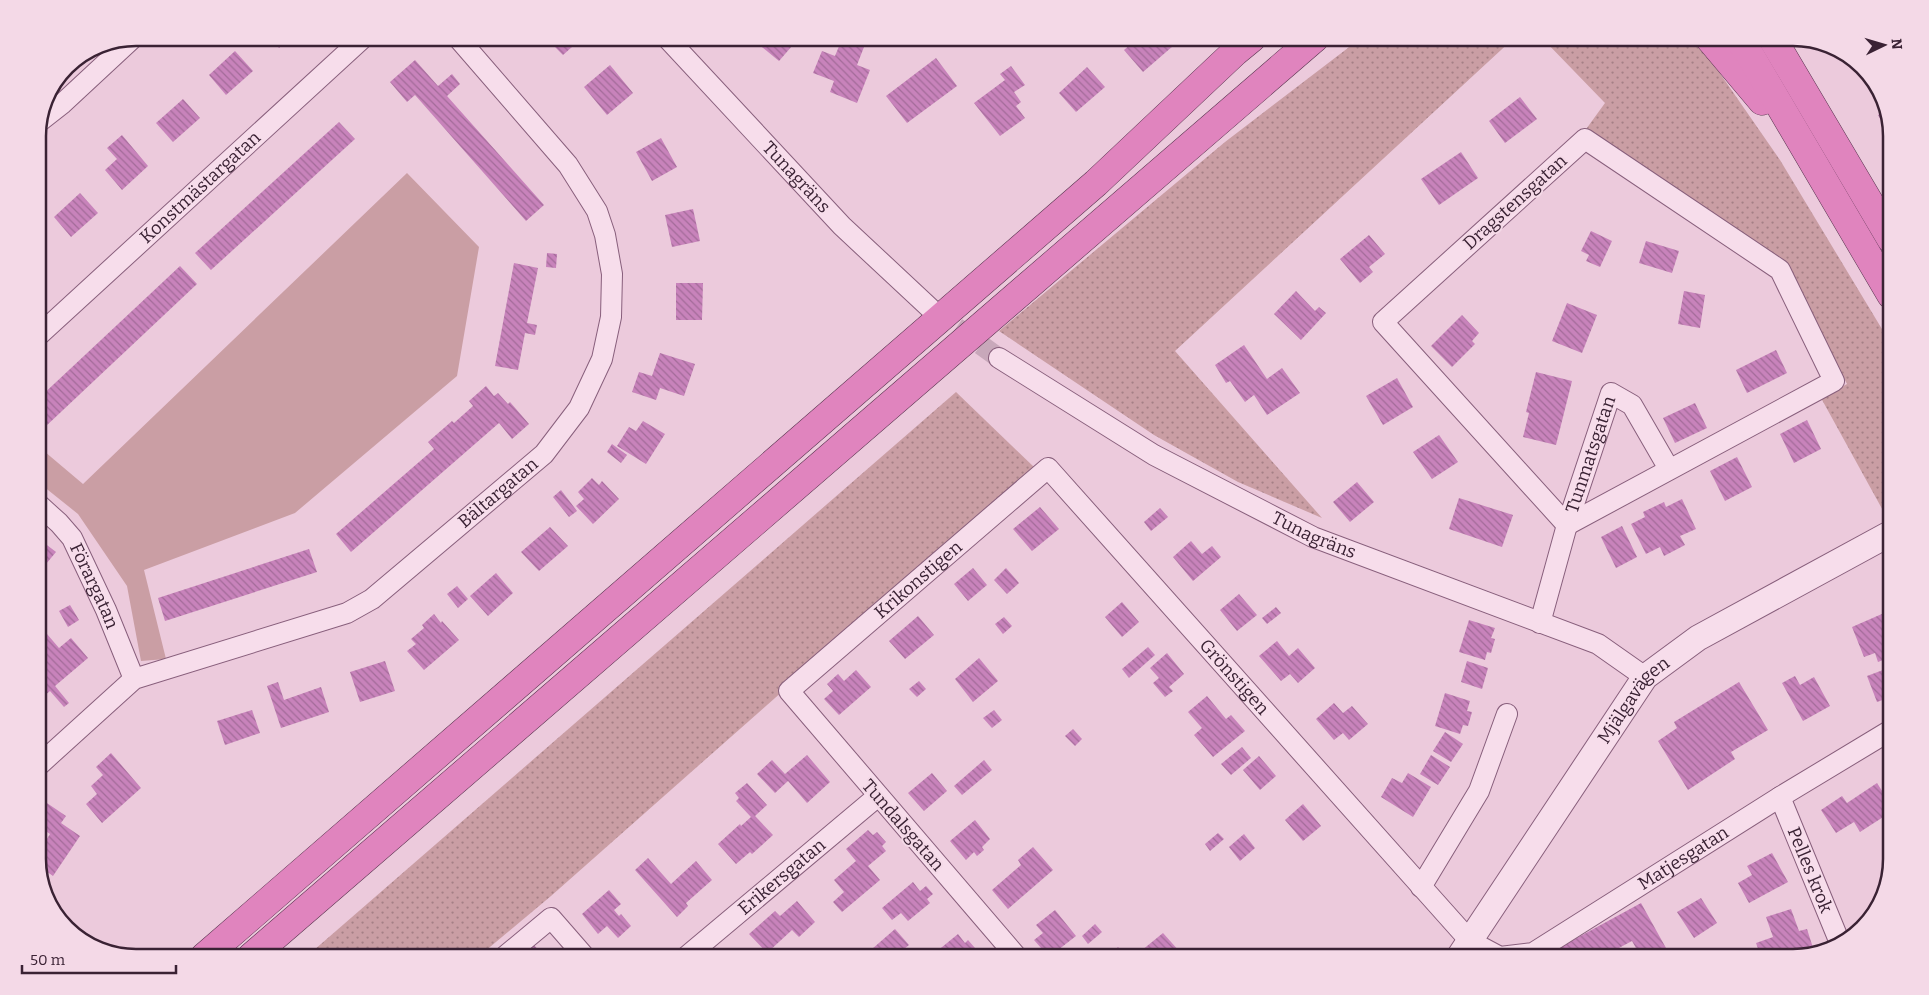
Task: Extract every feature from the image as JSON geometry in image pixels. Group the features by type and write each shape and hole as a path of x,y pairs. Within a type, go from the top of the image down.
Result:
{"highway":[{"path":"214,949 1096,183 1242,46"},
{"path":"261,949 1306,46"},
{"path":"1716,46 1817,167"},
{"path":"1744,46 1883,281"},
{"path":"1777,46 1883,225"}],"street":[{"name":"Konstmästargatan","path":"46,329 354,46"},
{"name":"Bältargatan","path":"46,759 134,679 347,614 372,599 544,454 579,408 602,359 611,317 612,274 605,235 597,211 568,165 465,46"},
{"name":"Tunagräns","path":"674,46 842,226 932,310"},
{"path":"49,114 123,47"},
{"name":"Dragstensgatan","path":"1567,525 1382,322 1585,139 1780,270 1834,381"},
{"name":"Tunagräns","path":"1000,358 1154,455 1313,536 1598,644 1645,677"},
{"name":"Tunmatsgatan","path":"1567,525 1834,381"},
{"name":"Tunmatsgatan","path":"1540,623 1567,525 1611,392 1632,404 1669,469"},
{"name":"Krikonstigen","path":"789,692 1048,468"},
{"name":"Grönstigen","path":"1048,468 1421,887 1465,949"},
{"name":"Förargatan","path":"46,511 72,538 106,610 134,679"},
{"name":"Mjälgavägen","path":"1465,949 1645,677 1698,638 1883,537"},
{"name":"Tundalsgatan","path":"789,692 1009,949"},
{"path":"1421,887 1479,791 1507,714"},
{"name":"Matjesgatan","path":"1539,949 1780,797 1883,735"},
{"name":"Erikersgatan","path":"697,949 878,796"},
{"name":"Pelles krok","path":"1780,797 1838,937"},
{"path":"515,949 551,918 577,949"}],"shaded area":[{"path":"1351,46 1505,46 1175,351 1322,518 1238,482 1154,435 999,331 1225,142"},
{"path":"1550,46 1698,46 1710,59 1780,160 1883,331 1883,511 1821,398 1847,384 1786,267 1584,132 1605,103"},
{"path":"407,173 479,247 457,376 295,513 144,570 166,659 141,661 127,586 78,514 46,488 46,453 83,484"},
{"path":"956,392 1035,468 551,896 488,949 315,949"}],"building":[{"path":"554,46 573,46 563,55"},
{"path":"761,46 792,46 779,61"},
{"path":"839,46 864,47 857,65 870,70 857,103 830,92 834,81 813,73 822,51 835,56"},
{"path":"1129,46 1173,46 1143,72 1124,50"},
{"path":"235,51 253,71 226,95 209,75"},
{"path":"936,58 957,86 907,123 886,96"},
{"path":"415,60 438,86 452,74 460,84 447,96 544,205 526,221 415,95 407,102 390,82"},
{"path":"610,65 633,93 607,115 584,87"},
{"path":"1011,66 1025,85 1014,92 1021,102 1016,106 1025,118 1000,136 974,103 1005,80 1000,74"},
{"path":"1087,67 1105,87 1076,112 1059,93"},
{"path":"1520,97 1537,119 1505,143 1489,121"},
{"path":"183,99 200,118 173,142 156,123"},
{"path":"339,122 355,139 211,270 195,253"},
{"path":"122,135 148,166 122,190 105,170 117,159 107,148"},
{"path":"661,138 677,167 652,181 636,152"},
{"path":"1461,152 1478,178 1439,205 1421,179"},
{"path":"80,193 98,213 71,237 54,217"},
{"path":"693,209 700,241 672,247 665,215"},
{"path":"1591,231 1612,241 1600,267 1586,261 1589,255 1581,251"},
{"path":"1369,235 1385,254 1369,267 1373,272 1360,283 1340,259"},
{"path":"1646,241 1679,251 1672,273 1639,263"},
{"path":"547,253 557,254 556,268 546,267"},
{"path":"514,263 538,268 527,323 537,325 535,335 525,333 518,370 495,366"},
{"path":"180,266 197,284 46,426 46,392"},
{"path":"676,283 703,283 702,320 676,320"},
{"path":"1296,291 1315,311 1319,307 1326,313 1301,340 1274,314"},
{"path":"1684,291 1705,295 1700,328 1678,324"},
{"path":"1567,303 1597,315 1582,353 1552,341"},
{"path":"1462,315 1479,333 1472,341 1475,344 1452,367 1431,346"},
{"path":"1244,345 1267,379 1282,368 1300,393 1267,415 1254,395 1245,402 1230,381 1226,383 1215,365"},
{"path":"1776,350 1787,373 1747,393 1736,370"},
{"path":"660,353 695,364 684,396 660,388 656,400 632,392 639,372 652,376"},
{"path":"1536,372 1572,381 1556,445 1523,437 1529,413 1526,412"},
{"path":"1397,378 1413,407 1383,425 1366,396"},
{"path":"486,386 494,396 498,393 508,404 510,402 529,424 512,439 499,423 351,552 336,534 434,449 428,442 473,406 469,401"},
{"path":"1695,403 1707,428 1675,443 1663,418"},
{"path":"1807,420 1821,449 1794,463 1780,434"},
{"path":"643,421 665,434 646,464 617,446 629,427 636,431"},
{"path":"1439,435 1458,462 1432,479 1413,452"},
{"path":"612,444 627,455 621,463 607,452"},
{"path":"1737,457 1752,487 1725,501 1710,471"},
{"path":"592,478 599,485 602,481 619,499 593,524 576,506 584,499 578,492"},
{"path":"1357,482 1374,502 1350,522 1333,502"},
{"path":"561,490 577,511 569,517 553,497"},
{"path":"1459,498 1513,515 1502,547 1449,529"},
{"path":"1682,499 1696,529 1680,536 1685,545 1664,556 1660,547 1646,554 1631,524 1645,517 1643,512 1664,502 1666,507"},
{"path":"1040,507 1059,529 1032,551 1013,529"},
{"path":"1160,508 1168,517 1151,531 1144,522"},
{"path":"1622,526 1637,557 1616,568 1601,537"},
{"path":"550,527 568,546 539,571 521,552"},
{"path":"1191,541 1202,554 1212,546 1221,557 1193,581 1173,557"},
{"path":"46,544 56,552 46,564"},
{"path":"309,549 317,572 165,621 158,598"},
{"path":"973,568 987,585 968,601 954,584"},
{"path":"1006,568 1019,583 1007,594 994,580"},
{"path":"496,573 513,593 488,616 470,596"},
{"path":"457,586 468,599 458,608 447,594"},
{"path":"1239,594 1257,615 1237,631 1220,610"},
{"path":"1122,602 1139,622 1122,637 1105,617"},
{"path":"70,605 79,620 68,627 59,611"},
{"path":"1276,607 1281,613 1267,624 1262,618"},
{"path":"1883,613 1883,660 1878,662 1875,653 1864,657 1852,627"},
{"path":"434,614 459,640 424,670 407,651 416,644 411,639 424,628 422,625"},
{"path":"918,616 934,635 905,659 889,641"},
{"path":"1004,617 1012,626 1003,634 995,624"},
{"path":"1469,620 1495,628 1491,638 1495,639 1491,653 1487,652 1485,660 1459,652"},
{"path":"46,635 59,648 71,638 88,658 55,686 69,703 64,707 50,691 46,694"},
{"path":"1277,641 1289,656 1298,648 1315,668 1298,683 1290,674 1281,681 1259,656"},
{"path":"1148,647 1155,655 1129,678 1122,669"},
{"path":"1167,653 1184,674 1169,687 1173,691 1165,697 1153,683 1159,678 1150,668"},
{"path":"979,658 998,681 973,702 955,679"},
{"path":"385,661 395,691 360,702 350,672"},
{"path":"1467,661 1488,668 1482,689 1461,682"},
{"path":"856,670 871,687 839,715 824,699 833,691 827,684 838,674 844,681"},
{"path":"1883,670 1883,700 1877,702 1867,676"},
{"path":"1795,676 1800,685 1814,677 1830,706 1803,721 1782,683"},
{"path":"919,681 926,689 917,697 909,689"},
{"path":"278,682 284,700 321,687 329,712 281,728 267,686"},
{"path":"1739,682 1768,730 1731,752 1735,759 1688,790 1658,741 1677,728 1674,722"},
{"path":"1445,693 1470,701 1467,711 1472,712 1468,726 1463,725 1460,734 1435,726"},
{"path":"1207,696 1226,719 1231,715 1245,731 1213,757 1194,735 1202,728 1188,712"},
{"path":"1334,703 1343,713 1352,706 1368,724 1349,740 1343,733 1334,740 1316,719"},
{"path":"252,710 260,733 225,745 217,721"},
{"path":"994,710 1002,720 992,728 983,718"},
{"path":"1073,729 1082,739 1075,746 1065,736"},
{"path":"1445,732 1463,744 1451,762 1433,751"},
{"path":"1242,747 1251,758 1231,775 1221,764"},
{"path":"111,753 141,788 102,823 86,804 97,794 91,786 103,775 96,767"},
{"path":"807,755 830,782 807,803 788,781 775,793 757,774 772,760 785,774"},
{"path":"1431,755 1450,767 1438,785 1420,774"},
{"path":"1259,756 1276,776 1260,790 1243,770"},
{"path":"984,760 992,770 962,795 954,786"},
{"path":"932,773 947,791 924,811 908,793"},
{"path":"1408,773 1431,787 1413,817 1381,797 1392,778 1402,783"},
{"path":"747,783 767,805 755,816 773,835 752,854 750,852 736,864 718,844 740,824 741,826 751,817 736,801 739,798 735,793"},
{"path":"1877,783 1883,792 1883,817 1860,832 1854,822 1836,833 1821,810 1842,796 1847,803"},
{"path":"46,802 66,816 61,823 80,836 53,876 47,872 46,864 46,840 50,834 46,831"},
{"path":"1303,804 1321,826 1303,841 1285,820"},
{"path":"975,820 990,839 982,847 984,850 977,856 974,852 966,860 950,841"},
{"path":"868,830 873,835 877,832 886,842 882,846 886,851 868,866 880,880 842,912 833,902 844,892 834,880 856,861 846,849"},
{"path":"1218,833 1224,839 1210,851 1205,844"},
{"path":"1244,834 1255,848 1240,861 1229,847"},
{"path":"1033,847 1053,870 1008,909 992,890 1021,865 1018,860"},
{"path":"1772,853 1788,882 1749,903 1738,883 1752,875 1747,866"},
{"path":"648,858 671,884 696,861 712,880 686,903 688,906 677,917 635,870"},
{"path":"913,882 920,891 926,886 933,894 927,899 930,903 908,921 901,913 892,920 882,908"},
{"path":"609,890 621,904 614,910 619,916 621,914 631,926 618,938 607,926 598,934 582,914"},
{"path":"1701,898 1717,923 1694,938 1677,912"},
{"path":"797,901 815,922 799,937 792,930 771,949 763,949 749,934 775,911 780,916"},
{"path":"1641,903 1667,949 1636,949 1632,941 1617,949 1557,949"},
{"path":"1791,909 1799,931 1807,929 1813,947 1792,949 1758,949 1756,943 1773,937 1766,917"},
{"path":"1055,910 1076,936 1059,949 1042,949 1034,940 1043,933 1036,925"},
{"path":"1095,924 1102,932 1088,944 1082,936"},
{"path":"895,929 909,945 904,949 872,949"},
{"path":"1163,933 1177,949 1143,949"},
{"path":"958,934 965,943 968,940 975,948 973,949 940,949"},
{"path":"531,942 538,949 523,949"}],"tunnel":[{"path":"932,310 999,358"}]}
